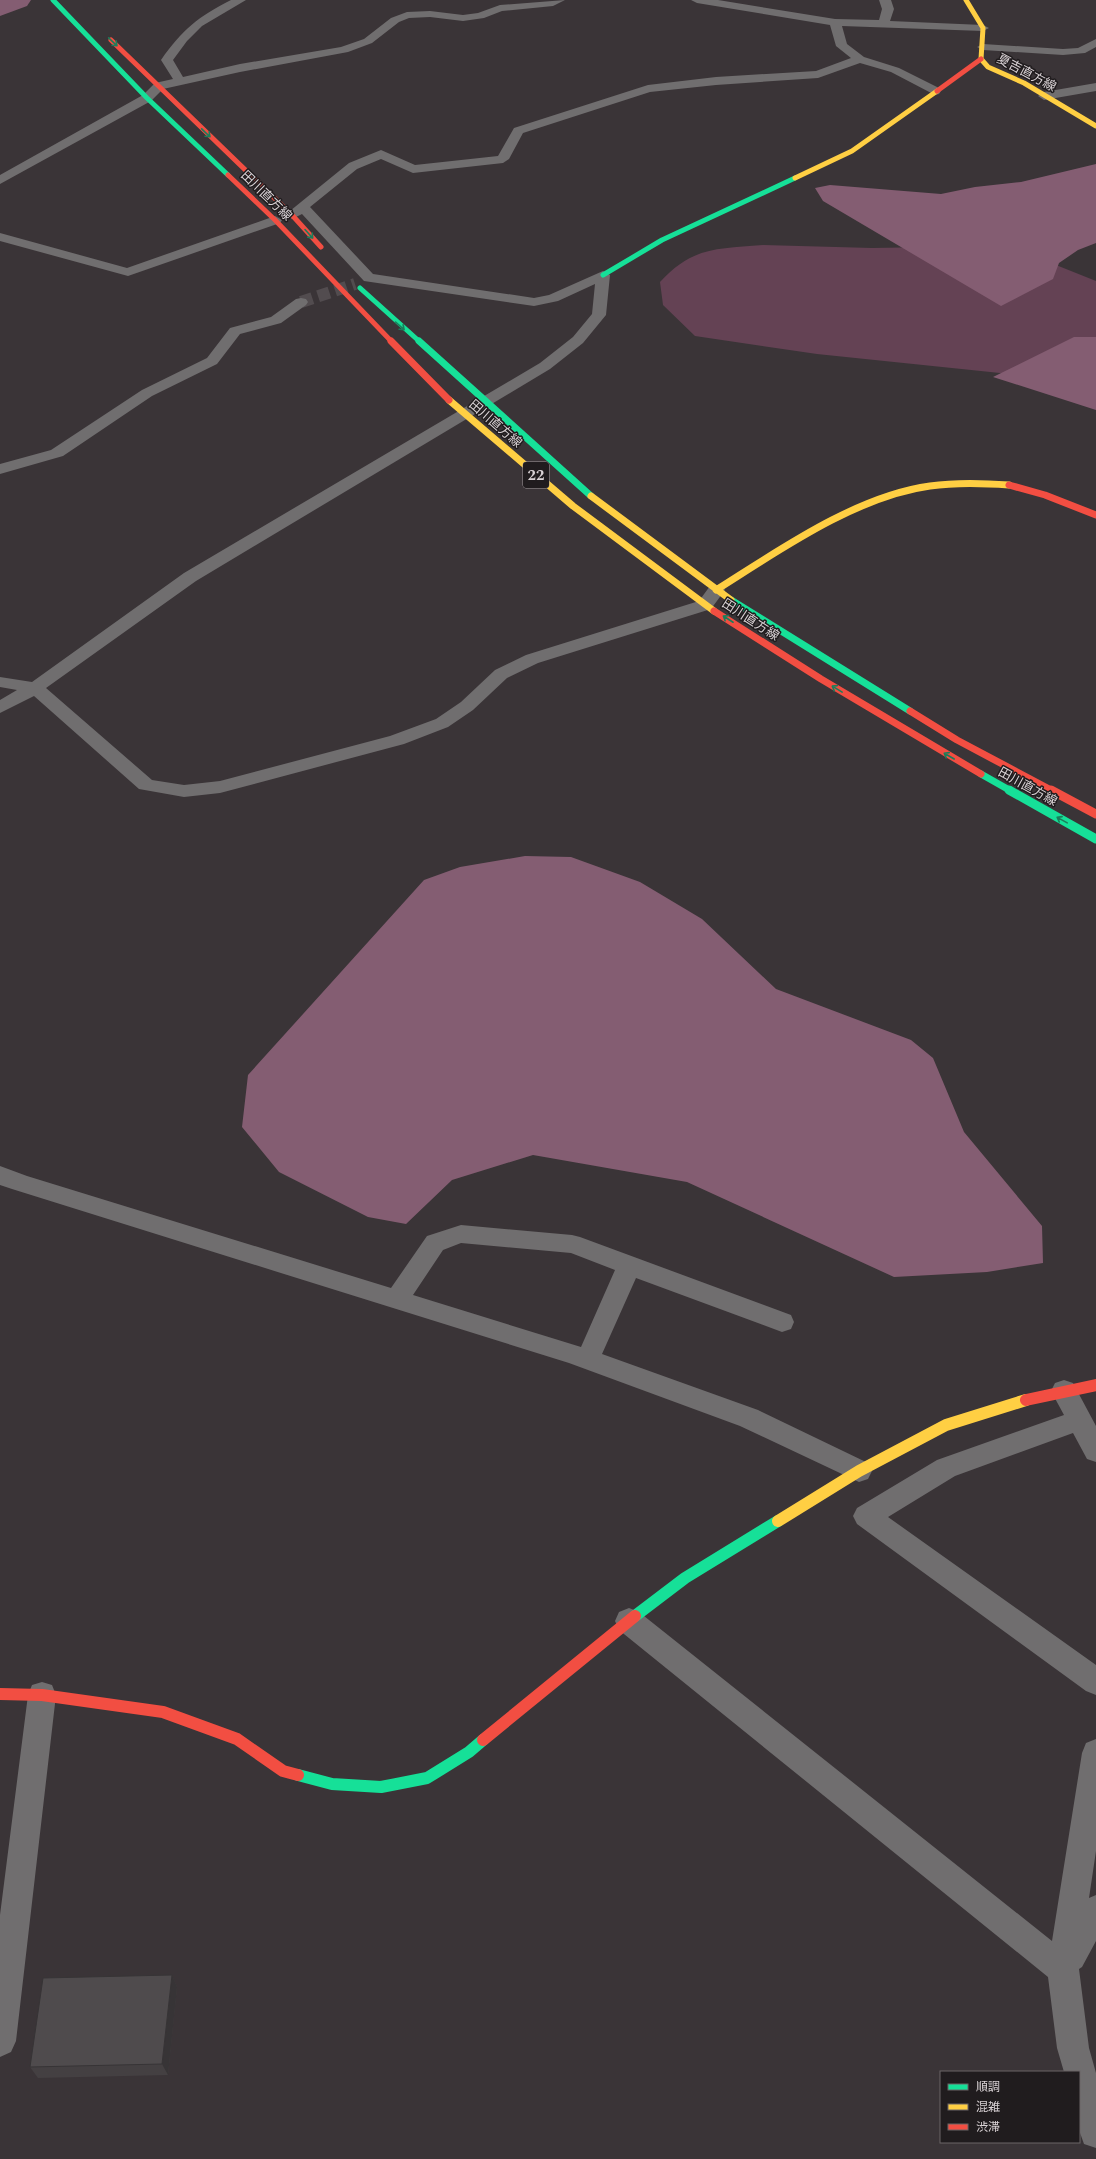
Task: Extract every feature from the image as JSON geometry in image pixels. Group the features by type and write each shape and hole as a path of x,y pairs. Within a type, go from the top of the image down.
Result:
{"main road":[{"path":"966,0 983,28"},
{"name":"田川直方線","path":"56,3 147,98 275,220 436,388 573,506 705,605 821,679 944,753 1096,839"},
{"name":"夏吉直方線","path":"983,28 983,47 981,59 988,67 1024,83 1096,126"},
{"name":"田川直方線","path":"103,32 159,86 297,211 329,255"},
{"path":"604,275 629,261 637,253 662,240 852,151 981,59"},
{"name":"田川直方線","path":"355,284 584,491 716,590 957,740 1096,814"},
{"path":"716,590 799,540 837,520 883,497 919,485 956,480 993,482 1023,488 1068,503 1096,515"},
{"path":"0,1694 42,1696 163,1712 237,1739 283,1771 332,1784 381,1787 427,1778 469,1752 598,1645 685,1578 859,1471 946,1425 1025,1400 1096,1384"}],"street":[{"path":"180,81 167,60 178,43 193,26 203,19 240,0"},
{"path":"2,177 147,98 159,86 248,66 344,50 368,41 395,20 406,15 430,14 463,18 480,16 503,4 570,0"},
{"path":"697,0 835,22 983,28"},
{"path":"884,24 888,9 885,0"},
{"path":"835,22 842,46 860,59 895,70 935,91"},
{"path":"983,47 1063,52 1081,51 1096,42"},
{"path":"369,278 297,211 352,166 381,154 413,168 503,159 518,131 648,89 716,81 818,74 860,59"},
{"path":"1044,96 1096,87"},
{"path":"0,237 128,272 275,220"},
{"path":"355,284 369,278 534,302 553,298 604,275"},
{"path":"0,707 35,688 190,577 545,366 578,340 599,315 604,275"},
{"path":"0,469 57,453 147,393 212,361 235,331 276,320 301,302"},
{"path":"0,682 35,688 146,784 184,791 220,787 397,740 442,723 466,706 501,674 532,659 705,605 716,590"},
{"path":"0,1175 20,1183 587,1360 749,1418 859,1471"},
{"path":"396,1300 435,1243 461,1234 572,1244 782,1322"},
{"path":"587,1360 629,1266"},
{"path":"1064,1391 1096,1451"},
{"path":"1079,1420 946,1468 866,1516 1096,1682"},
{"path":"630,1621 1063,1970"},
{"path":"0,2041 42,1696"},
{"path":"1079,2071 1073,2048 1063,1970 1096,1753"},
{"path":"1063,1970 1096,1910"},
{"path":"1080,2074 1096,2132"}],"shaded area":[{"path":"1096,164 1096,243 1078,250 1059,263 1053,279 1001,306 823,201 815,188 830,185 941,194 975,187 1021,182"},
{"path":"763,245 872,248 934,247 1051,263 1096,281 1096,386 1000,373 817,354 695,336 663,305 660,282 672,270 684,262 695,256 719,249"},
{"path":"1074,337 1096,337 1096,410 993,377"},
{"path":"525,856 571,857 640,882 702,919 776,989 911,1040 933,1058 964,1132 1042,1226 1043,1263 987,1272 894,1277 687,1182 533,1155 452,1180 406,1224 368,1217 279,1172 242,1127 248,1075 424,880 460,867"}],"building":[{"path":"172,1975 162,2064 30,2067 43,1978"}],"waterway":[{"path":"0,8 17,0"}],"tunnel":[{"path":"301,302 355,284"}],"traffic: fast":[{"path":"53,0 147,98 228,175"},
{"path":"603,275 662,240 795,178"},
{"path":"360,288 591,496"},
{"path":"731,600 910,711"},
{"path":"981,774 1096,839"},
{"path":"635,1616 685,1578 778,1521"},
{"path":"298,1775 332,1784 381,1787 427,1778 469,1752 483,1740"}],"traffic: slow":[{"path":"966,0 983,28 981,59 988,67 1024,83 1096,126"},
{"path":"795,178 852,151 937,91"},
{"path":"449,400 573,506 714,611"},
{"path":"716,590 784,547 819,527 854,510 891,496 929,486 968,482 1009,485"},
{"path":"591,496 731,600"},
{"path":"778,1521 859,1471 946,1425 1026,1400"}],"traffic: jam":[{"path":"111,40 292,215 321,247"},
{"path":"937,91 981,59"},
{"path":"228,175 275,220 449,400"},
{"path":"1009,485 1045,495 1096,515"},
{"path":"714,611 821,679 981,774"},
{"path":"910,711 957,740 1096,814"},
{"path":"1026,1400 1096,1385"},
{"path":"483,1740 635,1616"},
{"path":"0,1694 42,1695 163,1712 237,1739 283,1771 298,1775"}]}
